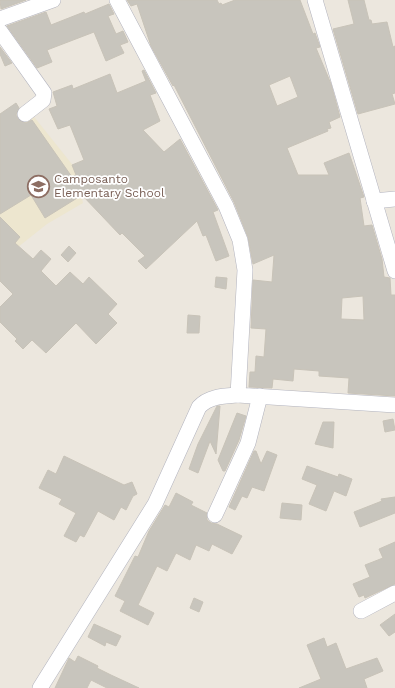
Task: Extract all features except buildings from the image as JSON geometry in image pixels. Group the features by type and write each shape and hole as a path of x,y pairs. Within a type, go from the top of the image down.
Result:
{"street":[{"path":"0,19 53,0"},
{"path":"117,0 235,225 244,256 245,270 238,395"},
{"path":"315,0 395,271"},
{"path":"0,31 44,94 43,100 25,114"},
{"path":"374,201 395,199"},
{"path":"40,688 154,504 199,407 204,401 212,398 238,395 395,405"},
{"path":"215,515 248,443 260,396"},
{"path":"360,611 395,593"}],"shaded area":[{"name":"Camposanto Elementary School","path":"31,113 75,168 83,203 47,224 8,255 0,249 0,137"}],"place":[{"name":"Camposanto Elementary School","path":"39,186"}]}
